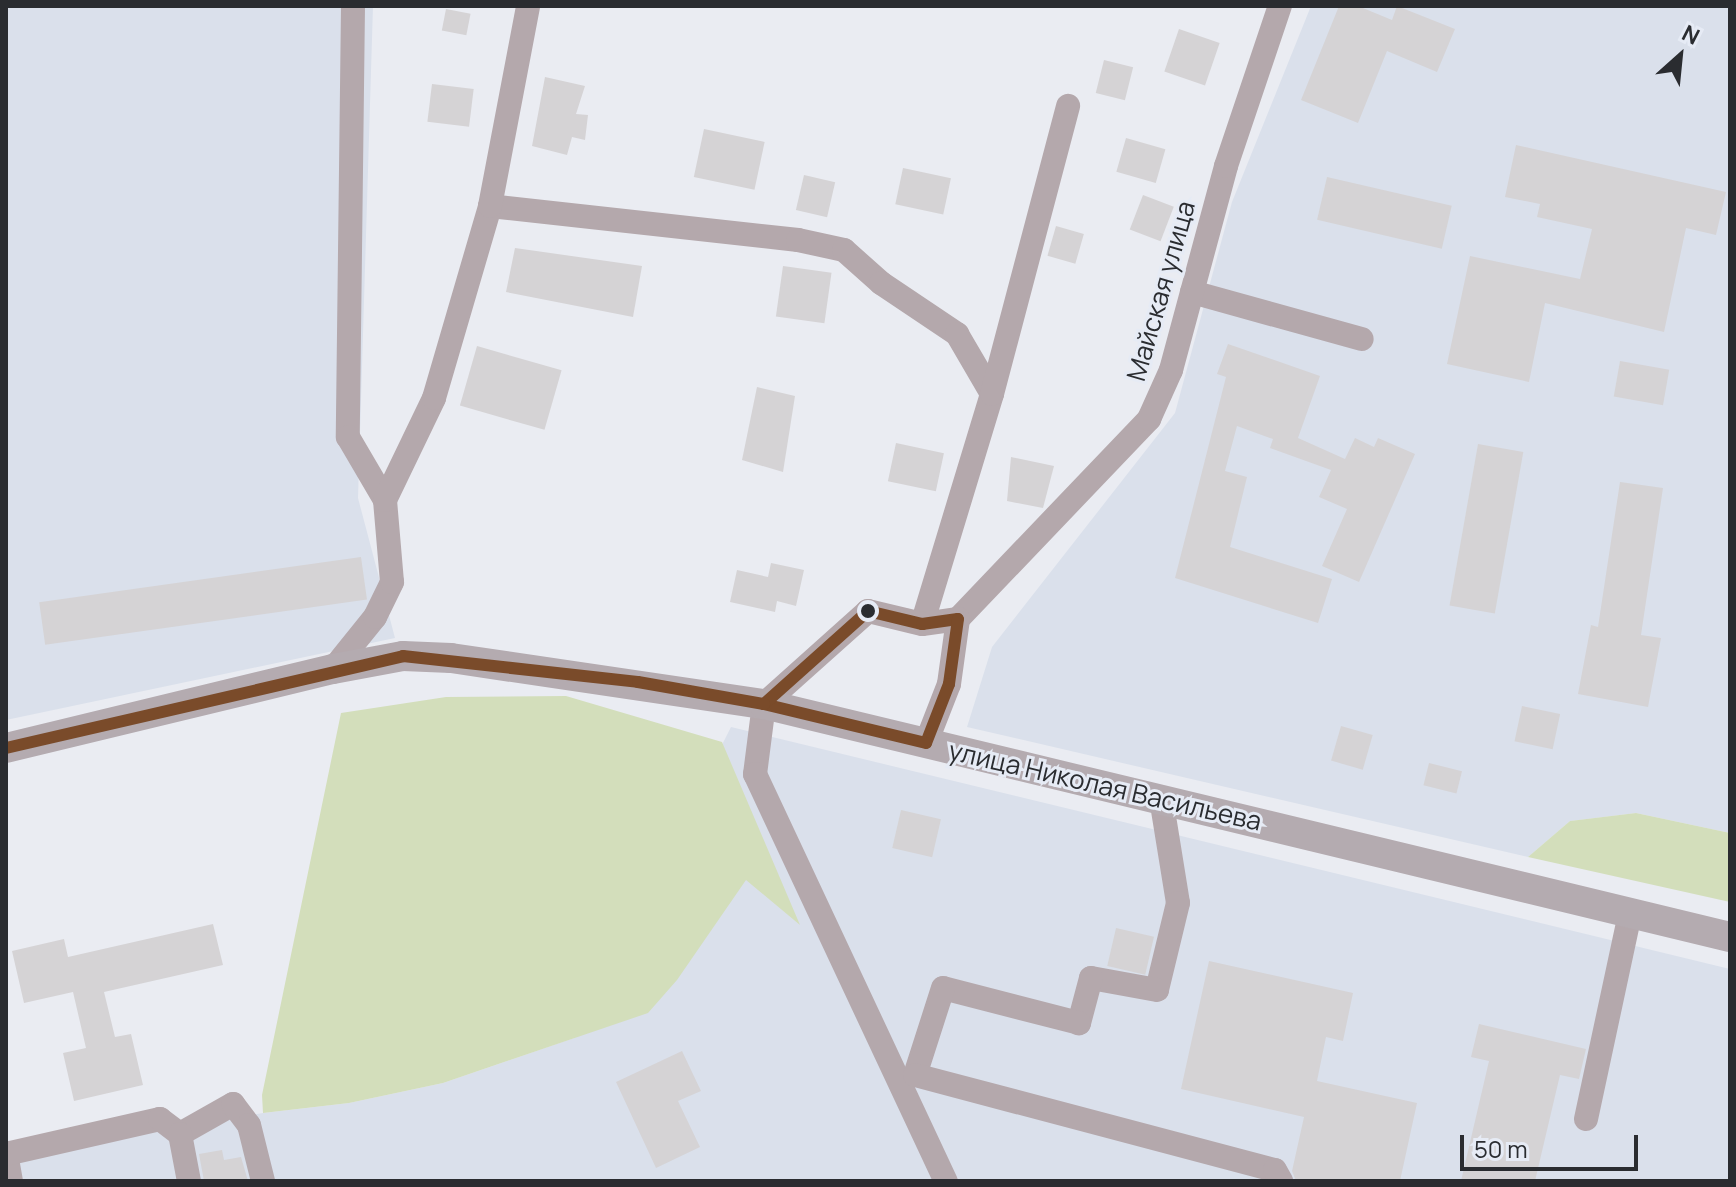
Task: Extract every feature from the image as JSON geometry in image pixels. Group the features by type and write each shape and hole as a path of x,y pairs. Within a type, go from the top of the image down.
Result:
{"main road":[{"name":"улица Николая Васильева","path":"6,748 333,669 403,656 451,658 764,704 1730,937"}],"street":[{"path":"333,669 375,617 392,582 385,500 348,437 353,6"},
{"path":"385,500 434,398 490,206 528,6"},
{"name":"Майская улица","path":"958,619 1149,419 1171,370 1226,166 1280,6"},
{"path":"922,624 992,394 1068,106"},
{"path":"490,206 798,240 844,250 881,283 957,334 992,394"},
{"path":"1192,292 1362,339"},
{"path":"926,743 949,684 958,619 922,624 868,611 764,704 755,774 946,1181"},
{"path":"1161,798 1178,903 1157,990 1091,978 1079,1023 943,988 915,1075 1275,1170 1281,1181"},
{"path":"1586,1119 1630,913"},
{"path":"180,1134 233,1104 249,1125 263,1181"},
{"path":"11,1181 6,1154 160,1119 180,1134 189,1181"}],"shaded area":[{"path":"6,6 373,6 358,498 395,638 6,720"},
{"path":"1311,6 1730,6 1730,833 1636,813 1570,821 1528,857 967,727 992,647 1175,413 1232,202"},
{"path":"731,727 1730,969 1730,1181 19,1181 13,1157 263,1113 349,1103 443,1083 574,1038"}],"green space":[{"path":"566,696 722,742 800,925 746,880 677,980 648,1013 443,1083 349,1103 263,1113 262,1095 341,713 446,697"},
{"path":"1636,813 1730,833 1730,902 1528,857 1570,821"}],"building":[{"path":"1339,6 1358,6 1392,20 1397,6 1455,29 1437,72 1387,51 1358,123 1301,100"},
{"path":"446,9 471,14 466,35 442,31"},
{"path":"1179,29 1220,43 1205,86 1164,72"},
{"path":"1104,60 1133,67 1125,100 1096,93"},
{"path":"545,77 585,86 576,114 588,115 585,140 572,137 567,155 532,146"},
{"path":"432,84 474,89 469,127 427,122"},
{"path":"704,129 765,142 754,190 694,177"},
{"path":"1126,138 1165,149 1156,183 1116,172"},
{"path":"1516,145 1726,192 1716,235 1686,228 1664,332 1545,303 1529,382 1447,364 1470,256 1580,279 1592,229 1537,217 1540,204 1505,197"},
{"path":"903,168 951,178 943,214 895,204"},
{"path":"804,175 835,182 827,217 796,210"},
{"path":"1327,177 1452,206 1442,249 1317,220"},
{"path":"1143,195 1174,207 1161,241 1130,230"},
{"path":"1056,226 1084,234 1075,264 1047,256"},
{"path":"515,248 642,266 633,317 506,292"},
{"path":"783,266 832,273 824,323 776,317"},
{"path":"1228,344 1320,376 1298,438 1345,459 1355,438 1374,447 1378,438 1415,454 1359,582 1322,566 1347,509 1319,497 1331,470 1270,448 1273,439 1237,426 1225,471 1247,477 1230,547 1332,579 1318,623 1175,578 1226,377 1217,374"},
{"path":"477,346 562,370 545,430 460,406"},
{"path":"1620,361 1669,370 1663,405 1614,396"},
{"path":"757,387 795,396 783,472 742,460"},
{"path":"896,443 944,453 936,491 888,481"},
{"path":"1478,444 1523,452 1495,613 1450,606"},
{"path":"1011,457 1054,466 1043,508 1007,501"},
{"path":"1620,482 1663,488 1641,635 1661,638 1648,707 1578,694 1591,625 1598,627"},
{"path":"361,557 367,600 45,645 39,602"},
{"path":"771,563 804,570 796,606 777,601 775,612 730,602 737,570 768,577"},
{"path":"1522,706 1560,714 1553,749 1515,741"},
{"path":"1341,726 1373,735 1363,770 1331,761"},
{"path":"1429,763 1462,771 1456,794 1423,785"},
{"path":"901,810 941,819 932,857 892,848"},
{"path":"213,924 223,965 104,992 115,1037 131,1034 143,1085 74,1101 63,1053 86,1048 73,992 24,1003 12,951 64,939 68,957"},
{"path":"1116,928 1154,937 1145,975 1107,966"},
{"path":"1209,961 1353,993 1343,1041 1326,1037 1317,1081 1417,1103 1400,1181 1296,1181 1292,1171 1304,1117 1181,1089"},
{"path":"1479,1024 1586,1049 1579,1079 1560,1075 1535,1181 1461,1181 1489,1061 1471,1057"},
{"path":"682,1051 701,1091 678,1101 700,1147 656,1168 616,1082"},
{"path":"222,1150 224,1160 241,1157 248,1181 204,1181 199,1154"}],"transit line":[{"path":"868,611 922,624 958,619 949,684 926,743 764,704 868,611"},
{"path":"6,748 403,656 638,682 764,704"}]}
